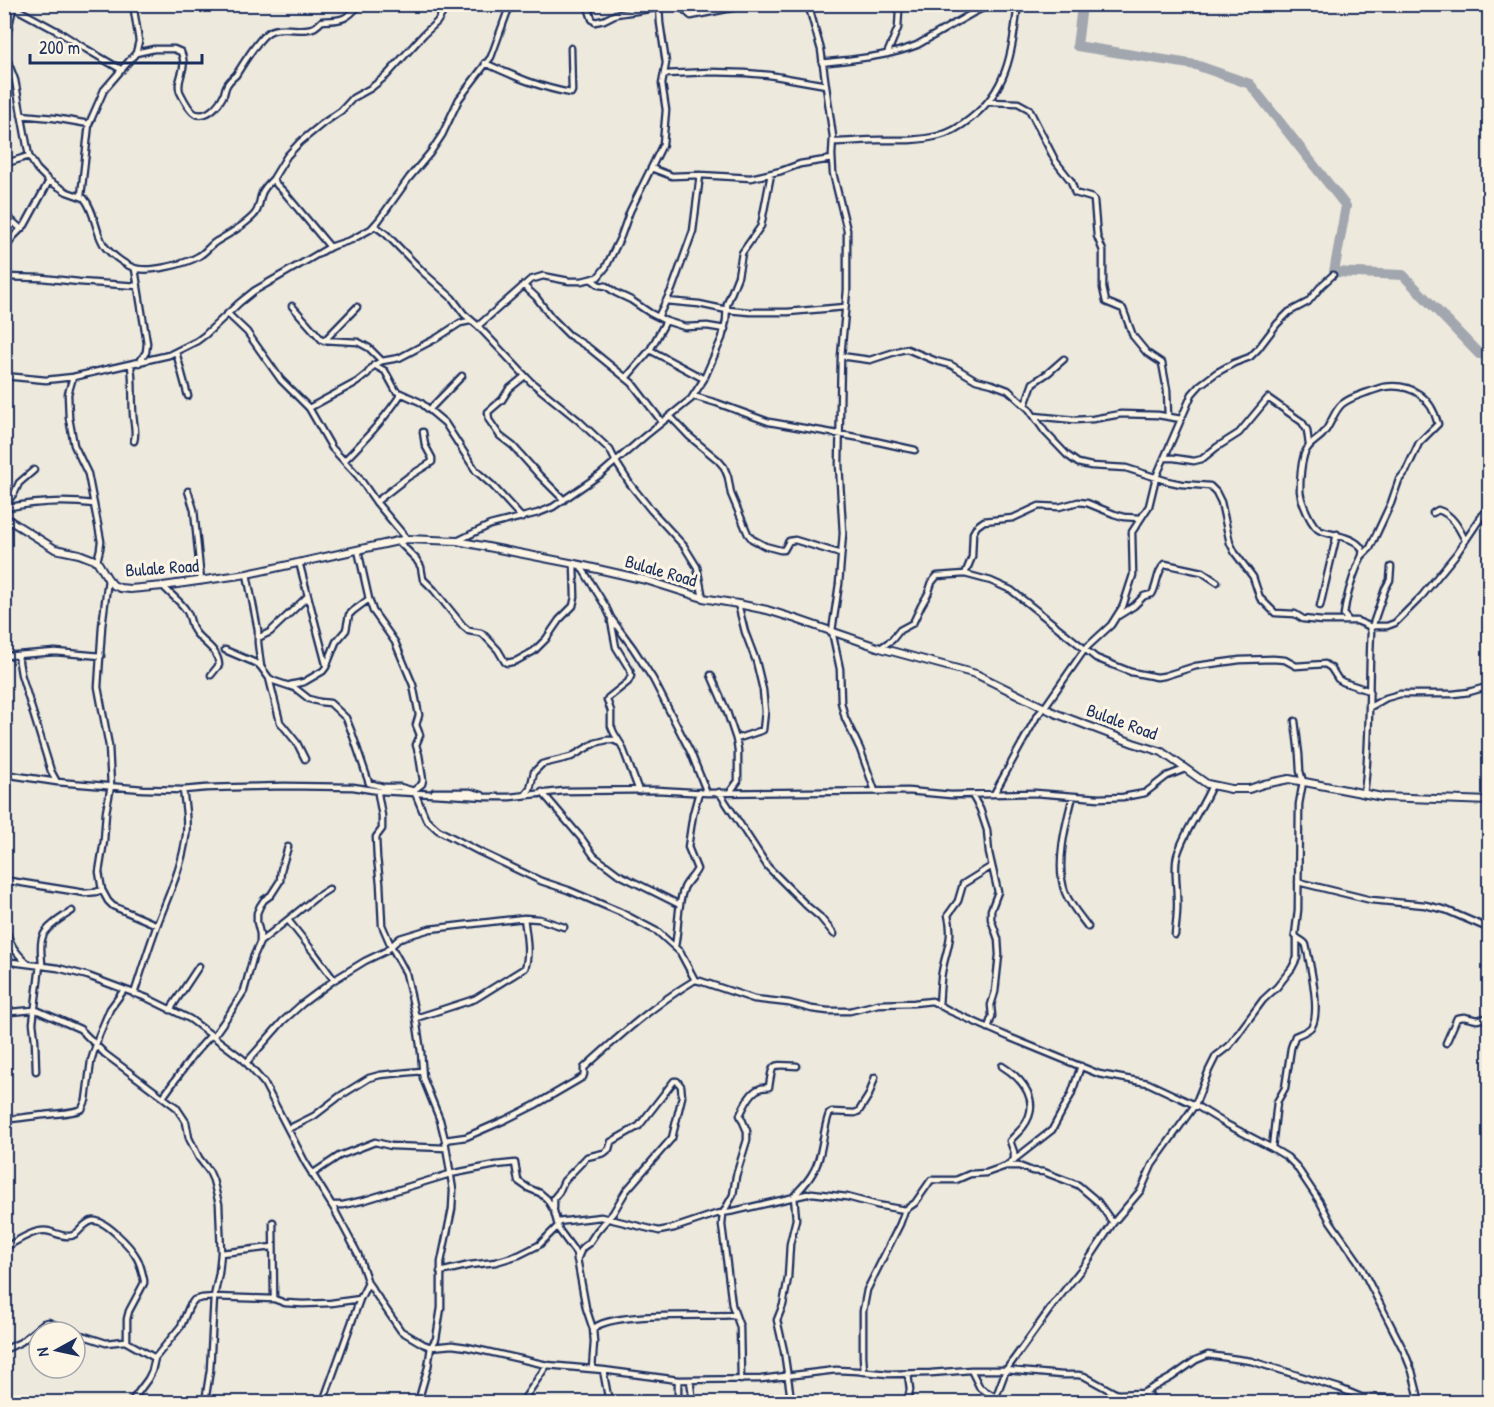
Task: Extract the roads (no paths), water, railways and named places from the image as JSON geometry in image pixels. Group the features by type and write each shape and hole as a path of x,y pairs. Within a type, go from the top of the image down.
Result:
{"street":[{"path":"81,196 89,124 104,90 136,53 139,41 133,4"},
{"path":"136,53 154,49 174,49 181,52 184,66 179,85 181,94 194,112 208,113 220,101 228,83 268,32 312,28 323,21 340,21 360,4"},
{"path":"11,5 6,54 13,72 29,156 49,181 68,192 81,196 88,202 106,249 135,269 149,269 182,264 200,256 213,244 231,234 255,215 263,191 287,156 300,142 341,111 353,98 371,88 387,75 437,22 450,4"},
{"path":"4,376 46,380 73,377 169,355 197,341 248,295 330,247 358,237 375,226 436,145 459,99 492,54 510,7 487,4"},
{"path":"587,4 595,22 616,14 659,6 677,5 691,16 752,4"},
{"path":"808,4 816,29 833,131 832,159 835,184 848,230 847,290 841,356 839,465 843,526 832,632 840,669 842,707 875,791"},
{"path":"887,54 898,28 899,11 903,4"},
{"path":"822,63 887,54 917,45 991,4"},
{"path":"833,142 905,140 939,136 964,124 989,102 1002,80 1009,60 1018,4"},
{"path":"11,5 122,70"},
{"path":"478,326 530,280 543,276 577,282 598,277 606,267 663,144 666,104 662,84 666,63 660,29 659,6"},
{"path":"485,63 541,86 570,93 572,91 571,48"},
{"path":"664,74 745,73 826,85"},
{"path":"989,102 1018,103 1029,109 1056,162 1071,181 1075,193 1093,200 1097,236 1103,251 1102,283 1106,300 1111,305 1123,309 1131,333 1147,353 1162,363 1167,390 1168,417"},
{"path":"21,115 89,124"},
{"path":"4,164 29,156"},
{"path":"651,168 672,176 751,178 771,174 795,165 832,159"},
{"path":"457,541 490,525 545,511 564,500 616,462 693,396 704,379 725,328 728,300 738,276 742,253 761,226 771,174"},
{"path":"658,317 693,231 700,175"},
{"path":"273,179 330,247"},
{"path":"4,251 29,218 49,181"},
{"path":"4,211 21,229"},
{"path":"375,226 452,298 464,314 525,376 604,443 630,484 684,546 697,567 703,598"},
{"path":"135,269 147,343 146,352 139,363"},
{"path":"994,794 1037,717 1085,650 1111,626 1118,616 1132,583 1134,566 1132,532 1149,506 1156,477 1192,394 1200,385 1229,365 1250,357 1289,312 1308,302 1333,275"},
{"path":"4,278 42,278 138,286"},
{"path":"591,279 666,321 685,327 725,328"},
{"path":"524,285 569,335 626,378 640,392 662,422"},
{"path":"666,301 699,304 727,310 788,312 845,307"},
{"path":"292,306 320,339 358,342 369,348 382,361"},
{"path":"324,340 357,307"},
{"path":"228,314 247,332 281,380 309,408 327,442 358,476 407,539"},
{"path":"309,408 357,382 374,365 399,358 460,323 472,321"},
{"path":"626,378 650,350 666,321"},
{"path":"841,356 870,360 907,349 956,368 976,380 1008,390 1025,405 1045,432 1065,453 1078,463 1126,468 1181,484 1210,486 1214,489 1223,509 1232,549 1253,577 1260,598 1273,612 1281,614 1295,614 1307,619 1349,621 1366,624 1371,628 1397,622 1433,583 1490,504"},
{"path":"650,350 704,379"},
{"path":"176,352 188,396"},
{"path":"1025,405 1033,383 1064,359"},
{"path":"131,365 136,432 134,441"},
{"path":"374,365 385,371 394,389 420,402 447,426 476,471 522,518"},
{"path":"430,409 462,376"},
{"path":"525,376 509,389 502,400 488,412 488,417 500,436 511,444 564,500"},
{"path":"4,517 55,549 97,561 101,541 94,504 88,474 74,446 72,435 68,394 73,377"},
{"path":"1349,621 1344,615 1353,576 1362,556 1370,548 1399,480 1406,471 1419,443 1438,422 1424,398 1410,388 1383,387 1353,396 1341,405 1323,434 1309,445 1304,456 1301,495 1309,518 1317,528 1352,541 1360,547 1362,556"},
{"path":"344,461 370,434 401,394"},
{"path":"693,396 769,422 915,450"},
{"path":"1165,458 1194,461 1202,459 1239,433 1268,398 1302,422 1307,430 1309,445"},
{"path":"1034,416 1076,420 1121,414 1181,419"},
{"path":"670,416 724,467 731,494 745,530 752,539 780,550 784,550 789,541 795,540 841,554"},
{"path":"376,502 432,462 425,445 423,432"},
{"path":"4,507 19,483 34,470"},
{"path":"188,491 194,510 201,581"},
{"path":"4,507 40,502 94,504"},
{"path":"964,574 972,557 973,533 983,521 1013,519 1039,506 1059,507 1078,502 1088,503 1124,517 1140,518"},
{"path":"1433,513 1438,510 1449,516 1466,540"},
{"path":"1320,606 1337,534"},
{"path":"398,540 419,564 423,579 463,626 469,632 484,635 507,663 516,661 534,651 573,606 577,565"},
{"name":"Bulale Road","path":"97,561 113,585 130,589 248,574 398,540 457,541 646,580 703,598 776,613 880,648 983,676 1057,714 1115,737 1162,752 1202,781 1212,785 1231,789 1249,789 1285,779 1382,797 1490,801"},
{"path":"358,550 369,599 377,618 395,642 413,688 419,715 416,725 420,735 416,749 423,780 414,792"},
{"path":"299,562 326,667"},
{"path":"1118,616 1134,606 1144,596 1154,592 1159,572 1165,564 1202,572 1217,582"},
{"path":"577,565 653,679 692,753 707,793"},
{"path":"1364,794 1370,707 1371,628 1390,580 1391,567"},
{"path":"248,574 258,630 261,667"},
{"path":"880,648 892,640 900,630 913,623 934,577 964,574 1014,592 1085,650 1131,672 1153,677 1164,676 1196,666 1250,659 1285,660 1296,666 1324,663 1331,668 1338,679 1370,691"},
{"path":"108,579 102,626 99,694 109,746 111,786 99,872 102,890 108,901 114,906 157,925"},
{"path":"163,586 187,610 194,631 218,657 219,665 211,675"},
{"path":"258,638 270,632 308,596"},
{"path":"290,686 311,679 323,671 336,642 347,628 349,615 369,599"},
{"path":"736,739 764,730 765,712 758,669 738,604"},
{"path":"611,618 616,647 631,672 628,682 607,700 613,730 639,791"},
{"path":"225,650 261,667 269,678 280,722 297,743 305,759"},
{"path":"4,656 56,652 101,656"},
{"path":"18,656 21,674 51,771 57,782"},
{"path":"711,675 722,698 736,739 739,757 739,778 730,792"},
{"path":"269,678 290,686 309,699 330,704 346,718 369,783 384,787 400,787 414,792 426,819 438,830 541,881 628,916 658,932 685,958 695,980"},
{"path":"1370,707 1386,698 1400,694 1453,694 1490,686"},
{"path":"995,1400 1006,1370 1087,1262 1113,1223 1141,1190 1152,1165 1195,1105 1216,1056 1229,1046 1263,1000 1292,968 1297,958 1295,929 1298,914 1299,804 1302,782 1295,721"},
{"path":"525,795 532,783 534,772 542,764 571,757 596,743 607,740 620,743"},
{"path":"4,774 57,782 143,789 311,786 487,797 564,791 707,793 875,791 972,795 1035,793 1099,798 1149,791 1167,776 1185,769"},
{"path":"1175,935 1178,897 1177,857 1186,834 1212,785"},
{"path":"134,994 183,850 187,820 183,790"},
{"path":"542,792 594,856 618,873 680,905"},
{"path":"675,946 685,885 698,868 688,846 699,792"},
{"path":"720,792 768,867 820,917 834,934"},
{"path":"378,794 382,829 376,837 376,858 382,925 406,973 416,1018 423,1078 446,1140 453,1198 440,1272 441,1308 436,1339 431,1347 418,1402"},
{"path":"972,795 985,822 998,892 992,904 990,916 998,939 999,955 995,992 991,1005 992,1016 988,1028"},
{"path":"1073,796 1062,848 1062,879 1066,894 1088,927"},
{"path":"163,1097 194,1054 212,1036 242,995 260,942 257,913 264,900 277,888 288,847"},
{"path":"939,1005 942,972 950,941 951,929 948,915 958,901 963,884 992,866"},
{"path":"4,880 85,893 102,890"},
{"path":"1298,882 1371,900 1425,904 1446,910 1490,929"},
{"path":"260,942 329,889"},
{"path":"36,1071 33,1023 43,935 72,910"},
{"path":"416,1018 475,999 525,968 527,963 524,918"},
{"path":"246,1063 283,1021 302,1004 334,980 365,961 382,954 400,938 430,929 524,918 539,919 564,927"},
{"path":"288,920 334,980"},
{"path":"4,924 8,938 28,964"},
{"path":"8,938 6,961 58,968 88,976 134,994 190,1019 246,1063 264,1083 312,1174 332,1205 358,1254 368,1283 401,1331 413,1340 431,1347 467,1347 547,1365 678,1380 741,1380 802,1375 825,1370 888,1374 1006,1370 1078,1375 1118,1394 1143,1393 1150,1396 1154,1402"},
{"path":"1272,1148 1277,1102 1285,1088 1290,1048 1295,1036 1312,1026 1314,1016 1314,988 1306,945 1297,938"},
{"path":"170,1010 199,966"},
{"path":"446,1140 469,1136 505,1120 582,1077 584,1068 614,1041 668,997 695,980 754,999 828,1011 850,1011 878,1004 930,1001 988,1028 1108,1076 1142,1081 1195,1105 1287,1157 1296,1166 1358,1261 1404,1351 1420,1402"},
{"path":"5,1119 75,1112 82,1109 86,1100 91,1061 96,1044 110,1009 124,990"},
{"path":"10,1012 34,1009 80,1029 105,1054 176,1107 186,1122 189,1138 213,1180 219,1204 221,1253 214,1297 207,1401"},
{"path":"1446,1043 1457,1018 1477,1020 1490,1017"},
{"path":"741,1380 740,1327 732,1305 722,1225 723,1213 733,1195 747,1140 747,1131 741,1112 759,1088 769,1087 773,1067 797,1066"},
{"path":"1002,1066 1022,1083 1031,1102 1024,1126 1010,1141 1014,1160"},
{"path":"864,1372 863,1311 867,1290 900,1224 904,1210 915,1203 931,1180 956,1180 969,1174 986,1173 1006,1166 1052,1130 1071,1095 1082,1066"},
{"path":"288,1129 314,1116 369,1078 422,1071"},
{"path":"788,1402 790,1392 777,1320 783,1305 788,1278 791,1241 796,1219 794,1196 814,1170 829,1114 832,1112 855,1113 859,1110 869,1095 875,1077"},
{"path":"577,1260 582,1248 608,1220 626,1191 672,1138 682,1097 681,1086 677,1081 674,1081 639,1126 611,1142 609,1149 605,1152 587,1157 564,1181 554,1198 557,1224 576,1253 577,1260 586,1308 593,1329 592,1369"},
{"path":"312,1174 339,1156 375,1142 391,1146 446,1148"},
{"path":"332,1205 365,1200 450,1174 515,1163 519,1182 540,1193 554,1210"},
{"path":"1006,1166 1019,1166 1032,1171 1048,1173 1078,1185 1098,1202 1113,1223"},
{"path":"440,1272 496,1262 519,1255 539,1245 557,1224 598,1217 659,1231 716,1214 812,1193 847,1197 904,1210"},
{"path":"4,1248 36,1232 44,1230 69,1236 89,1222 99,1221 133,1252 141,1266 144,1283 129,1311 127,1342"},
{"path":"273,1222 274,1299"},
{"path":"221,1253 273,1247"},
{"path":"323,1402 360,1299 368,1283"},
{"path":"131,1402 148,1379 154,1358 182,1326 194,1300 214,1297 274,1299 285,1303 303,1304 360,1299"},
{"path":"593,1329 607,1322 633,1318 734,1315"},
{"path":"87,1336 106,1342 122,1340 154,1358"},
{"path":"4,1350 27,1337"},
{"path":"1143,1393 1208,1355 1251,1361 1361,1397 1395,1398 1411,1402"},
{"path":"522,1402 547,1365"},
{"path":"603,1370 609,1402"},
{"path":"971,1370 980,1388 995,1400 1004,1402"},
{"path":"907,1402 910,1390 908,1374"},
{"path":"678,1380 678,1402"},
{"path":"690,1380 693,1402"},
{"path":"1117,1402 1118,1394"}],"waterway":[{"path":"1081,4 1077,46 1196,65 1250,84 1346,206 1334,272 1403,275 1479,354 1490,355"}]}
